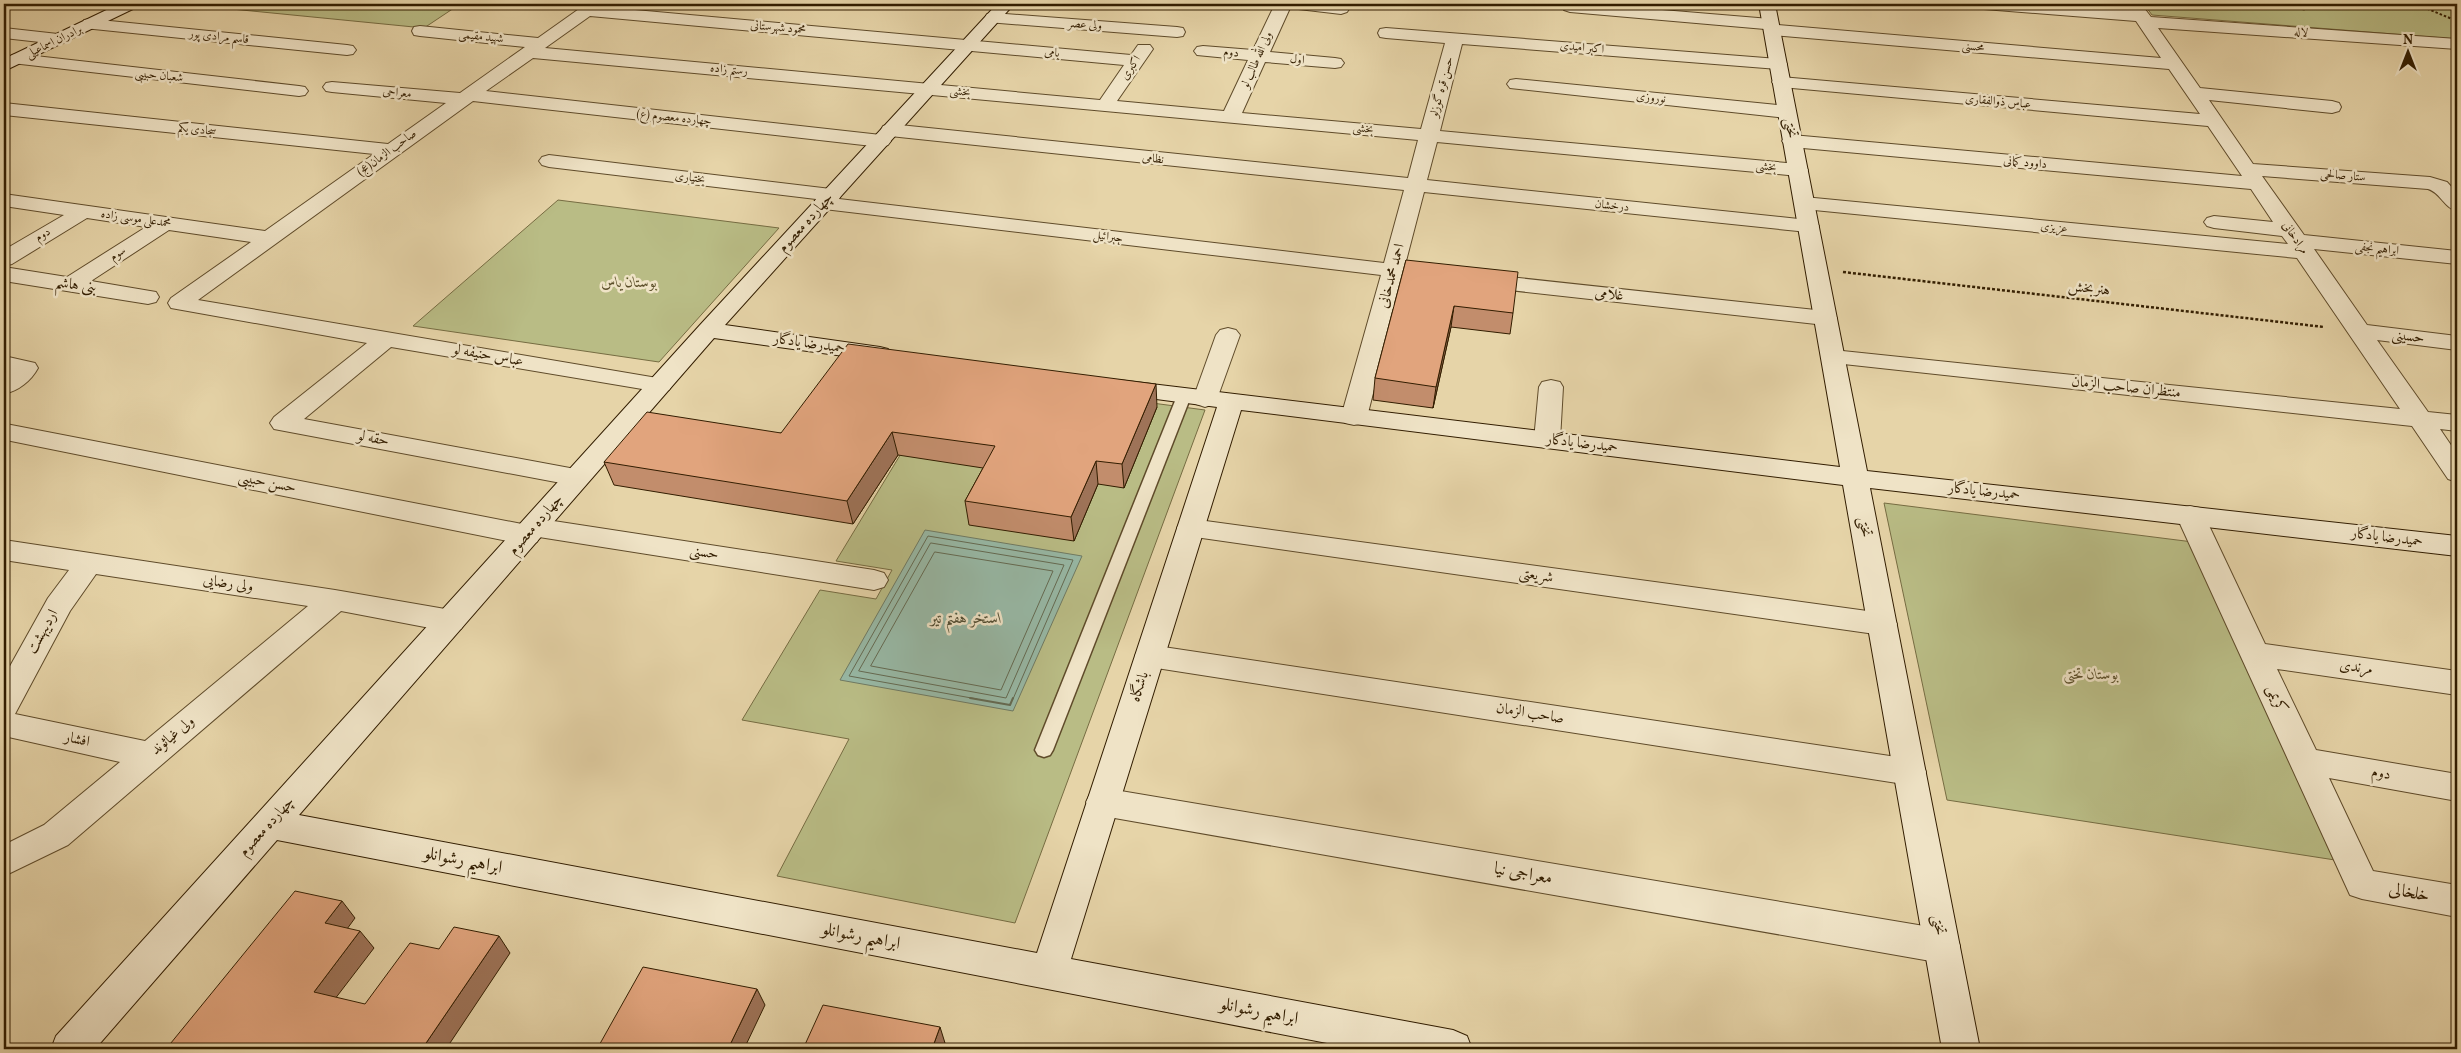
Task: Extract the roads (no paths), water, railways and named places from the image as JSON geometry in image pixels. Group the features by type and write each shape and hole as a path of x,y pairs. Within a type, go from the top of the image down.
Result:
{"street":[{"name":"برادران اسماعیلی","path":"11,63 131,4"},
{"name":"ولی الله طالب لو","path":"1231,117 1283,4"},
{"path":"1295,4 1341,9"},
{"name":"لاله","path":"1984,4 2140,14 2457,44"},
{"name":"محمود شهرستانی","path":"592,7 968,45"},
{"name":"صاحب الزمان(عج)","path":"179,303 592,7"},
{"name":"محسنی","path":"1570,7 1770,19 2174,64"},
{"name":"چهارده معصوم","path":"70,1049 708,330 968,45 996,8"},
{"name":"ولی عصر","path":"996,8 1156,31 1177,32"},
{"name":"مرادخانی","path":"2140,14 2457,473"},
{"name":"تختی","path":"1770,19 1961,1049"},
{"name":"قاسم مرادی پور","path":"90,24 348,50"},
{"name":"شهید مقیمی","path":"420,31 535,48"},
{"name":"اکبری","path":"1105,105 1156,31"},
{"path":"4,33 58,39"},
{"name":"اکبر امیدی","path":"1386,33 1455,38 1780,73"},
{"name":"حسن قره گوزلو","path":"1429,136 1455,38"},
{"name":"بامی","path":"968,45 1136,61"},
{"name":"رستم زاده","path":"535,48 928,89"},
{"name":"دوم","path":"1203,51 1259,56"},
{"name":"اول","path":"1259,56 1335,63"},
{"name":"شعبان حبیبی","path":"11,63 299,91"},
{"name":"عباس ذوالفقاری","path":"1780,73 2214,121"},
{"name":"نوروزی","path":"1516,84 1787,112"},
{"name":"معراحی","path":"332,86 465,97"},
{"name":"بخشی","path":"928,89 1798,170"},
{"path":"2194,93 2332,107"},
{"name":"چهارده معصوم (ع)","path":"465,97 886,136"},
{"name":"سجادی یکم","path":"4,109 391,150"},
{"name":"نظامی","path":"886,136 1415,187"},
{"name":"احمد محمدخانی","path":"1354,417 1429,136"},
{"name":"داوود کمانی","path":"1792,141 2252,176"},
{"name":"بختیاری","path":"549,161 828,199"},
{"name":"ستار صالحی","path":"2252,176 2440,186 2457,205"},
{"name":"درخشان","path":"1415,187 1806,215"},
{"name":"جبرائیل","path":"828,199 1393,271"},
{"name":"محمدعلی موسی زاده","path":"4,200 269,238"},
{"name":"دوم","path":"4,259 83,212"},
{"name":"عزیزی","path":"1806,215 2297,241"},
{"path":"2214,222 2297,241"},
{"name":"سوم","path":"70,285 166,223"},
{"name":"ابراهیم نجفی","path":"2297,241 2457,257"},
{"name":"غلامی","path":"1393,271 1825,318"},
{"name":"بنی هاشم","path":"4,274 148,297"},
{"name":"عباس حنیفه لو","path":"179,303 660,385"},
{"name":"حمیدرضا یادگار","path":"708,330 903,357"},
{"name":"حسینی","path":"2359,331 2457,343"},
{"path":"1207,399 1228,335"},
{"name":"حقه لو","path":"386,339 283,423 578,477"},
{"name":"منتظران صاحب الزمان","path":"1832,358 2457,422"},
{"name":"حمیدرضا یادگار","path":"1097,384 1854,478 2457,546"},
{"path":"1547,440 1551,387"},
{"name":"باشگاه","path":"1049,972 1191,528 1207,399"},
{"name":"حسن حبیبی","path":"6,432 530,531"},
{"name":"کریمی","path":"2190,515 2362,884"},
{"name":"شریعتی","path":"1191,528 1882,624"},
{"name":"حسنی","path":"530,531 874,580"},
{"name":"ولی رضایی","path":"4,550 335,600 451,621"},
{"name":"اردیبهشت","path":"4,705 58,605 88,564"},
{"name":"ولی غیاثوند","path":"4,861 56,835 335,600"},
{"name":"مرندی","path":"2254,654 2457,683"},
{"name":"صاحب الزمان","path":"1150,656 1910,772"},
{"name":"افشار","path":"4,724 150,755"},
{"name":"دوم","path":"2305,761 2457,787"},
{"name":"معراجی نیا","path":"1103,802 1942,946"},
{"name":"ابراهیم رشوانلو","path":"270,824 1452,1049"},
{"name":"خلخالی","path":"2362,884 2457,901"}],"lane":[{"path":"1044,750 1207,399"}],"water":[{"name":"استخر هفتم تیر","path":"925,530 1082,556 1013,711 840,680"}],"park label":[{"name":"بوستان یاس","path":"629,283"},
{"name":"بوستان تختی","path":"2091,675"}]}
